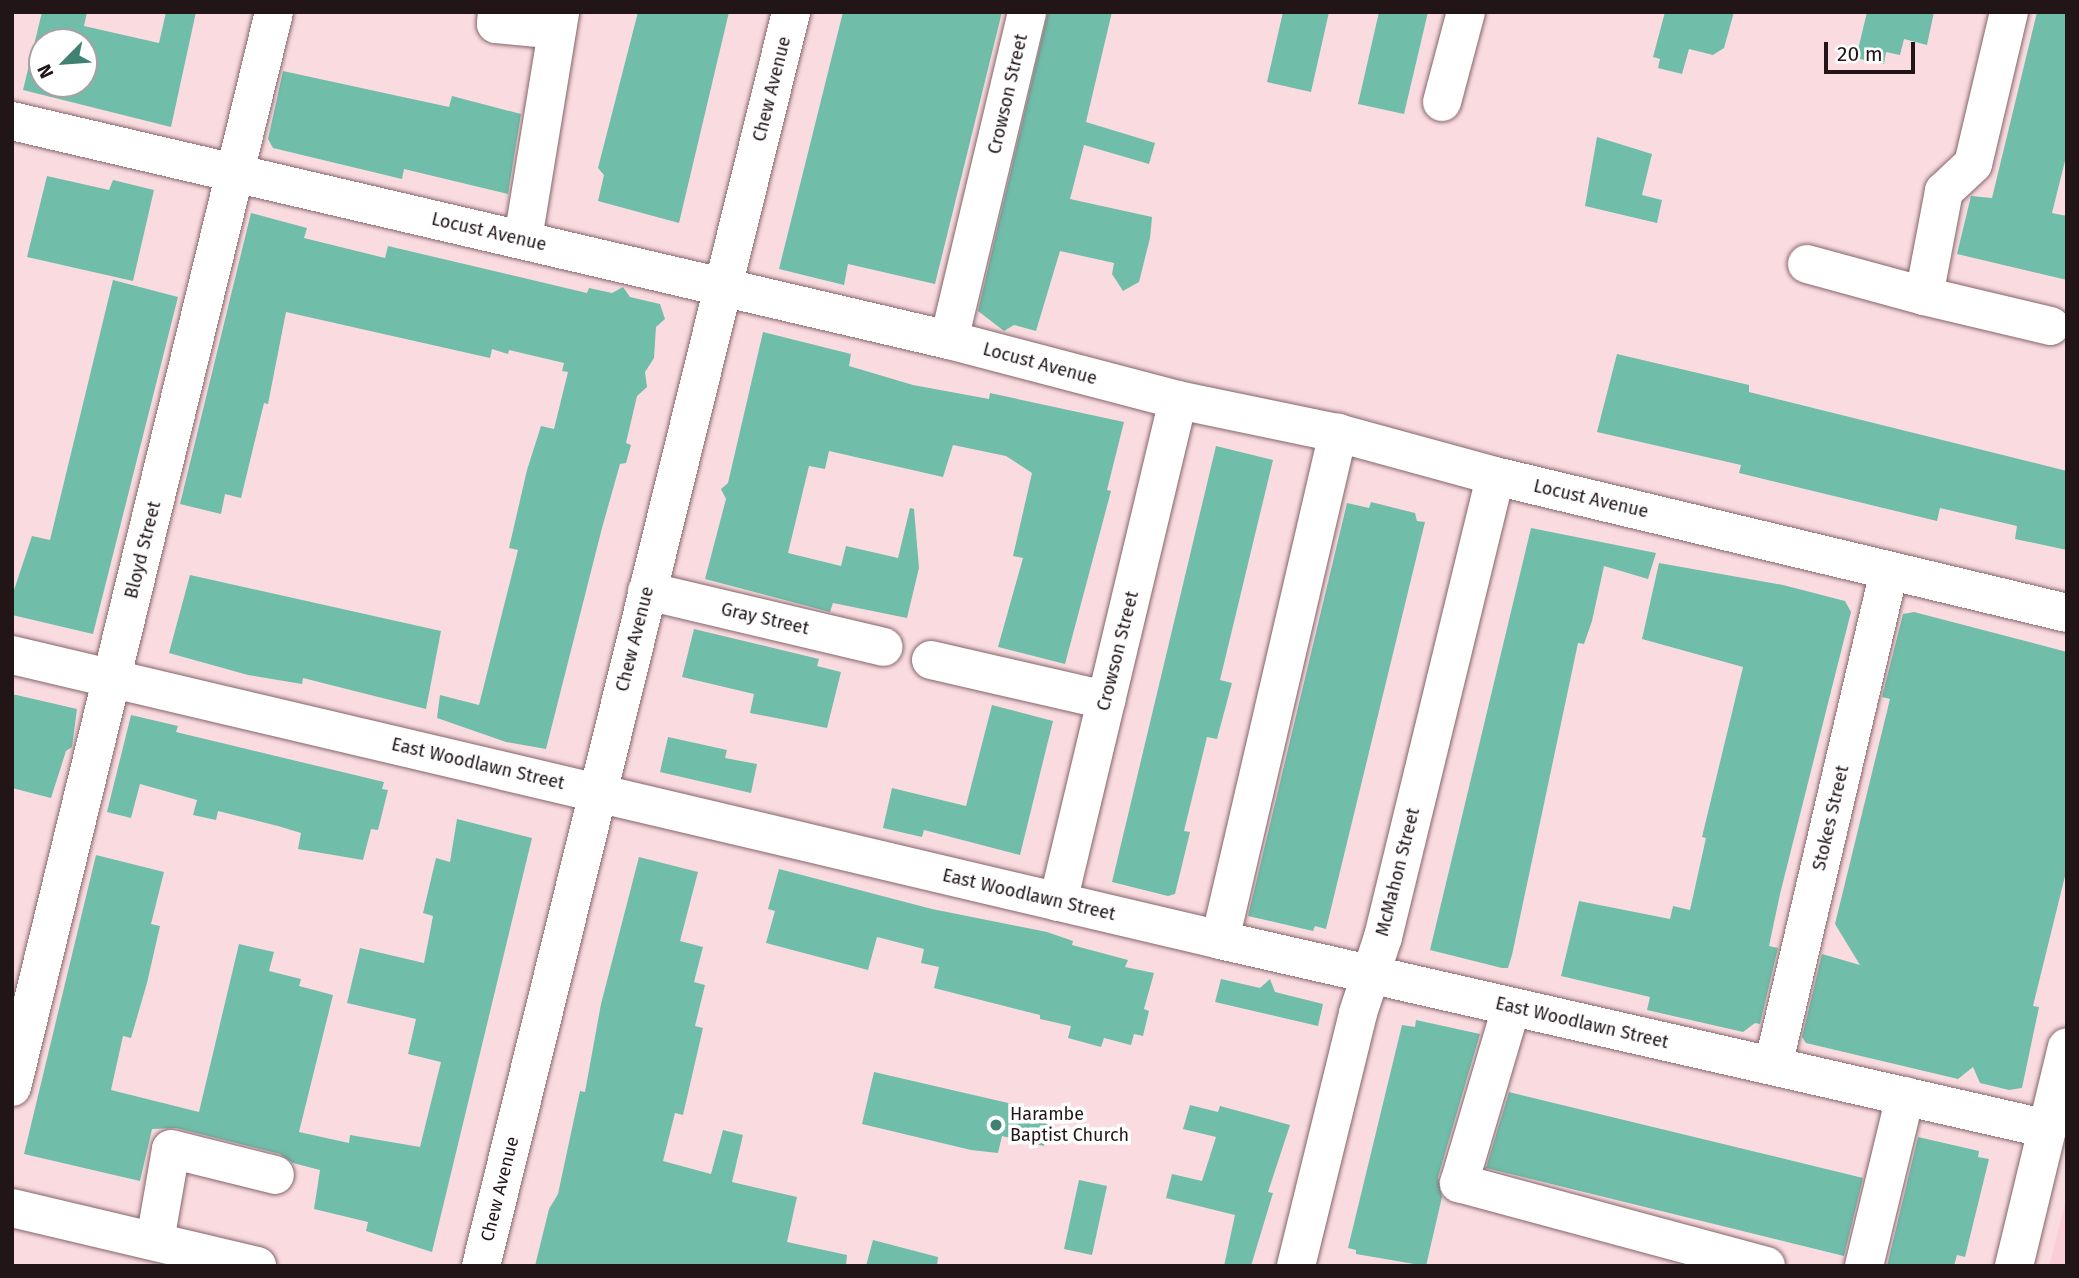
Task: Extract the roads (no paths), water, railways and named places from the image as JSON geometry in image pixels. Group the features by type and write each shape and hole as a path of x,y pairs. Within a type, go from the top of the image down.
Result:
{"street":[{"name":"Bloyd Street","path":"12,1087 274,12"},
{"path":"497,12 496,24 559,21 523,239"},
{"name":"Chew Avenue","path":"481,1266 791,12"},
{"name":"Crowson Street","path":"949,340 1027,12"},
{"path":"1442,102 1466,12"},
{"path":"1924,296 1944,191 1973,164 2009,12"},
{"name":"Locust Avenue","path":"12,121 949,340 1178,400 1338,433 1495,476 2067,613"},
{"path":"1807,264 1924,296 2051,326"},
{"name":"Crowson Street","path":"1058,902 1178,400"},
{"path":"1220,940 1338,433"},
{"name":"McMahon Street","path":"1296,1266 1495,476"},
{"name":"Stokes Street","path":"1773,1066 1889,571"},
{"name":"Gray Street","path":"647,591 883,647"},
{"name":"East Woodlawn Street","path":"12,655 1511,1008 2048,1129"},
{"path":"931,660 1106,700"},
{"path":"1511,1008 1459,1183 1766,1266"},
{"path":"2014,1266 2067,1048"},
{"path":"1864,1266 1905,1096"},
{"path":"155,1241 171,1149 275,1175"},
{"path":"12,1208 257,1266"}],"place":[{"name":"Harambe Baptist Church","path":"996,1125"}]}
